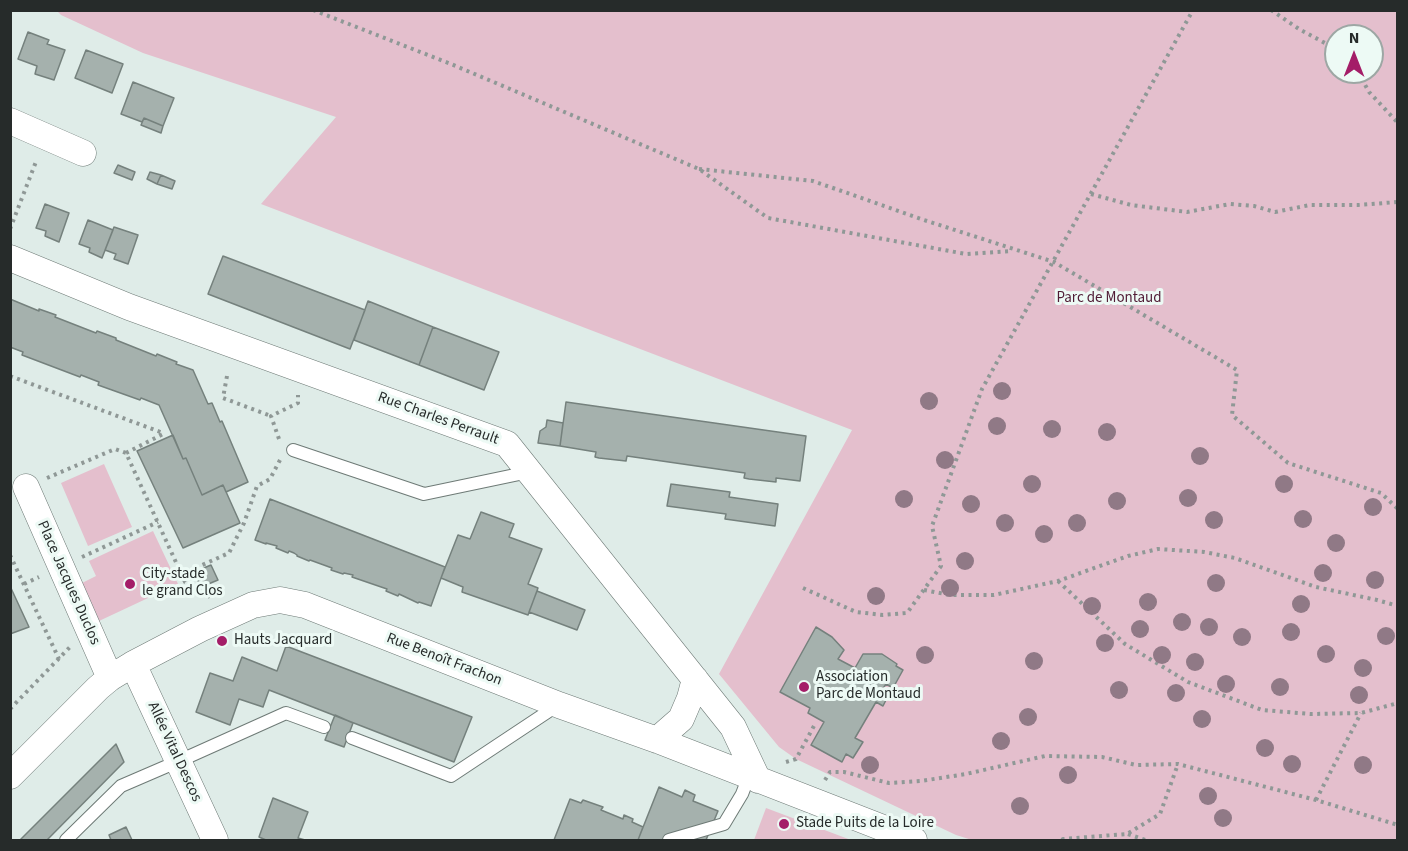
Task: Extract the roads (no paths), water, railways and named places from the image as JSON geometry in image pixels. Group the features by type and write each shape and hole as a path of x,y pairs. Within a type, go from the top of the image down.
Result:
{"street":[{"path":"10,121 83,153"},
{"name":"Rue Charles Perrault","path":"10,258 129,307 507,444 733,727 754,778"},
{"name":"Place Jacques Duclos","path":"26,488 110,678"},
{"name":"Rue Benoît Frachon","path":"10,776 98,688 133,663 253,605 280,600 305,605 559,705 657,740 914,840"},
{"name":"Allée Vital Descos","path":"133,663 215,840"},
{"path":"657,740 681,719 695,679"}],"lane":[{"path":"289,451 424,494 529,472"},
{"path":"352,738 451,776 559,705"},
{"path":"66,840 121,786 286,713 324,727"},
{"path":"669,840 724,824 754,778"}],"place":[{"name":"City-stade le grand Clos","path":"130,584"},
{"name":"Hauts Jacquard","path":"222,641"},
{"name":"Association Parc de Montaud","path":"804,687"},
{"name":"Stade Puits de la Loire","path":"784,824"}],"park label":[{"name":"Parc de Montaud","path":"1109,299"}]}
